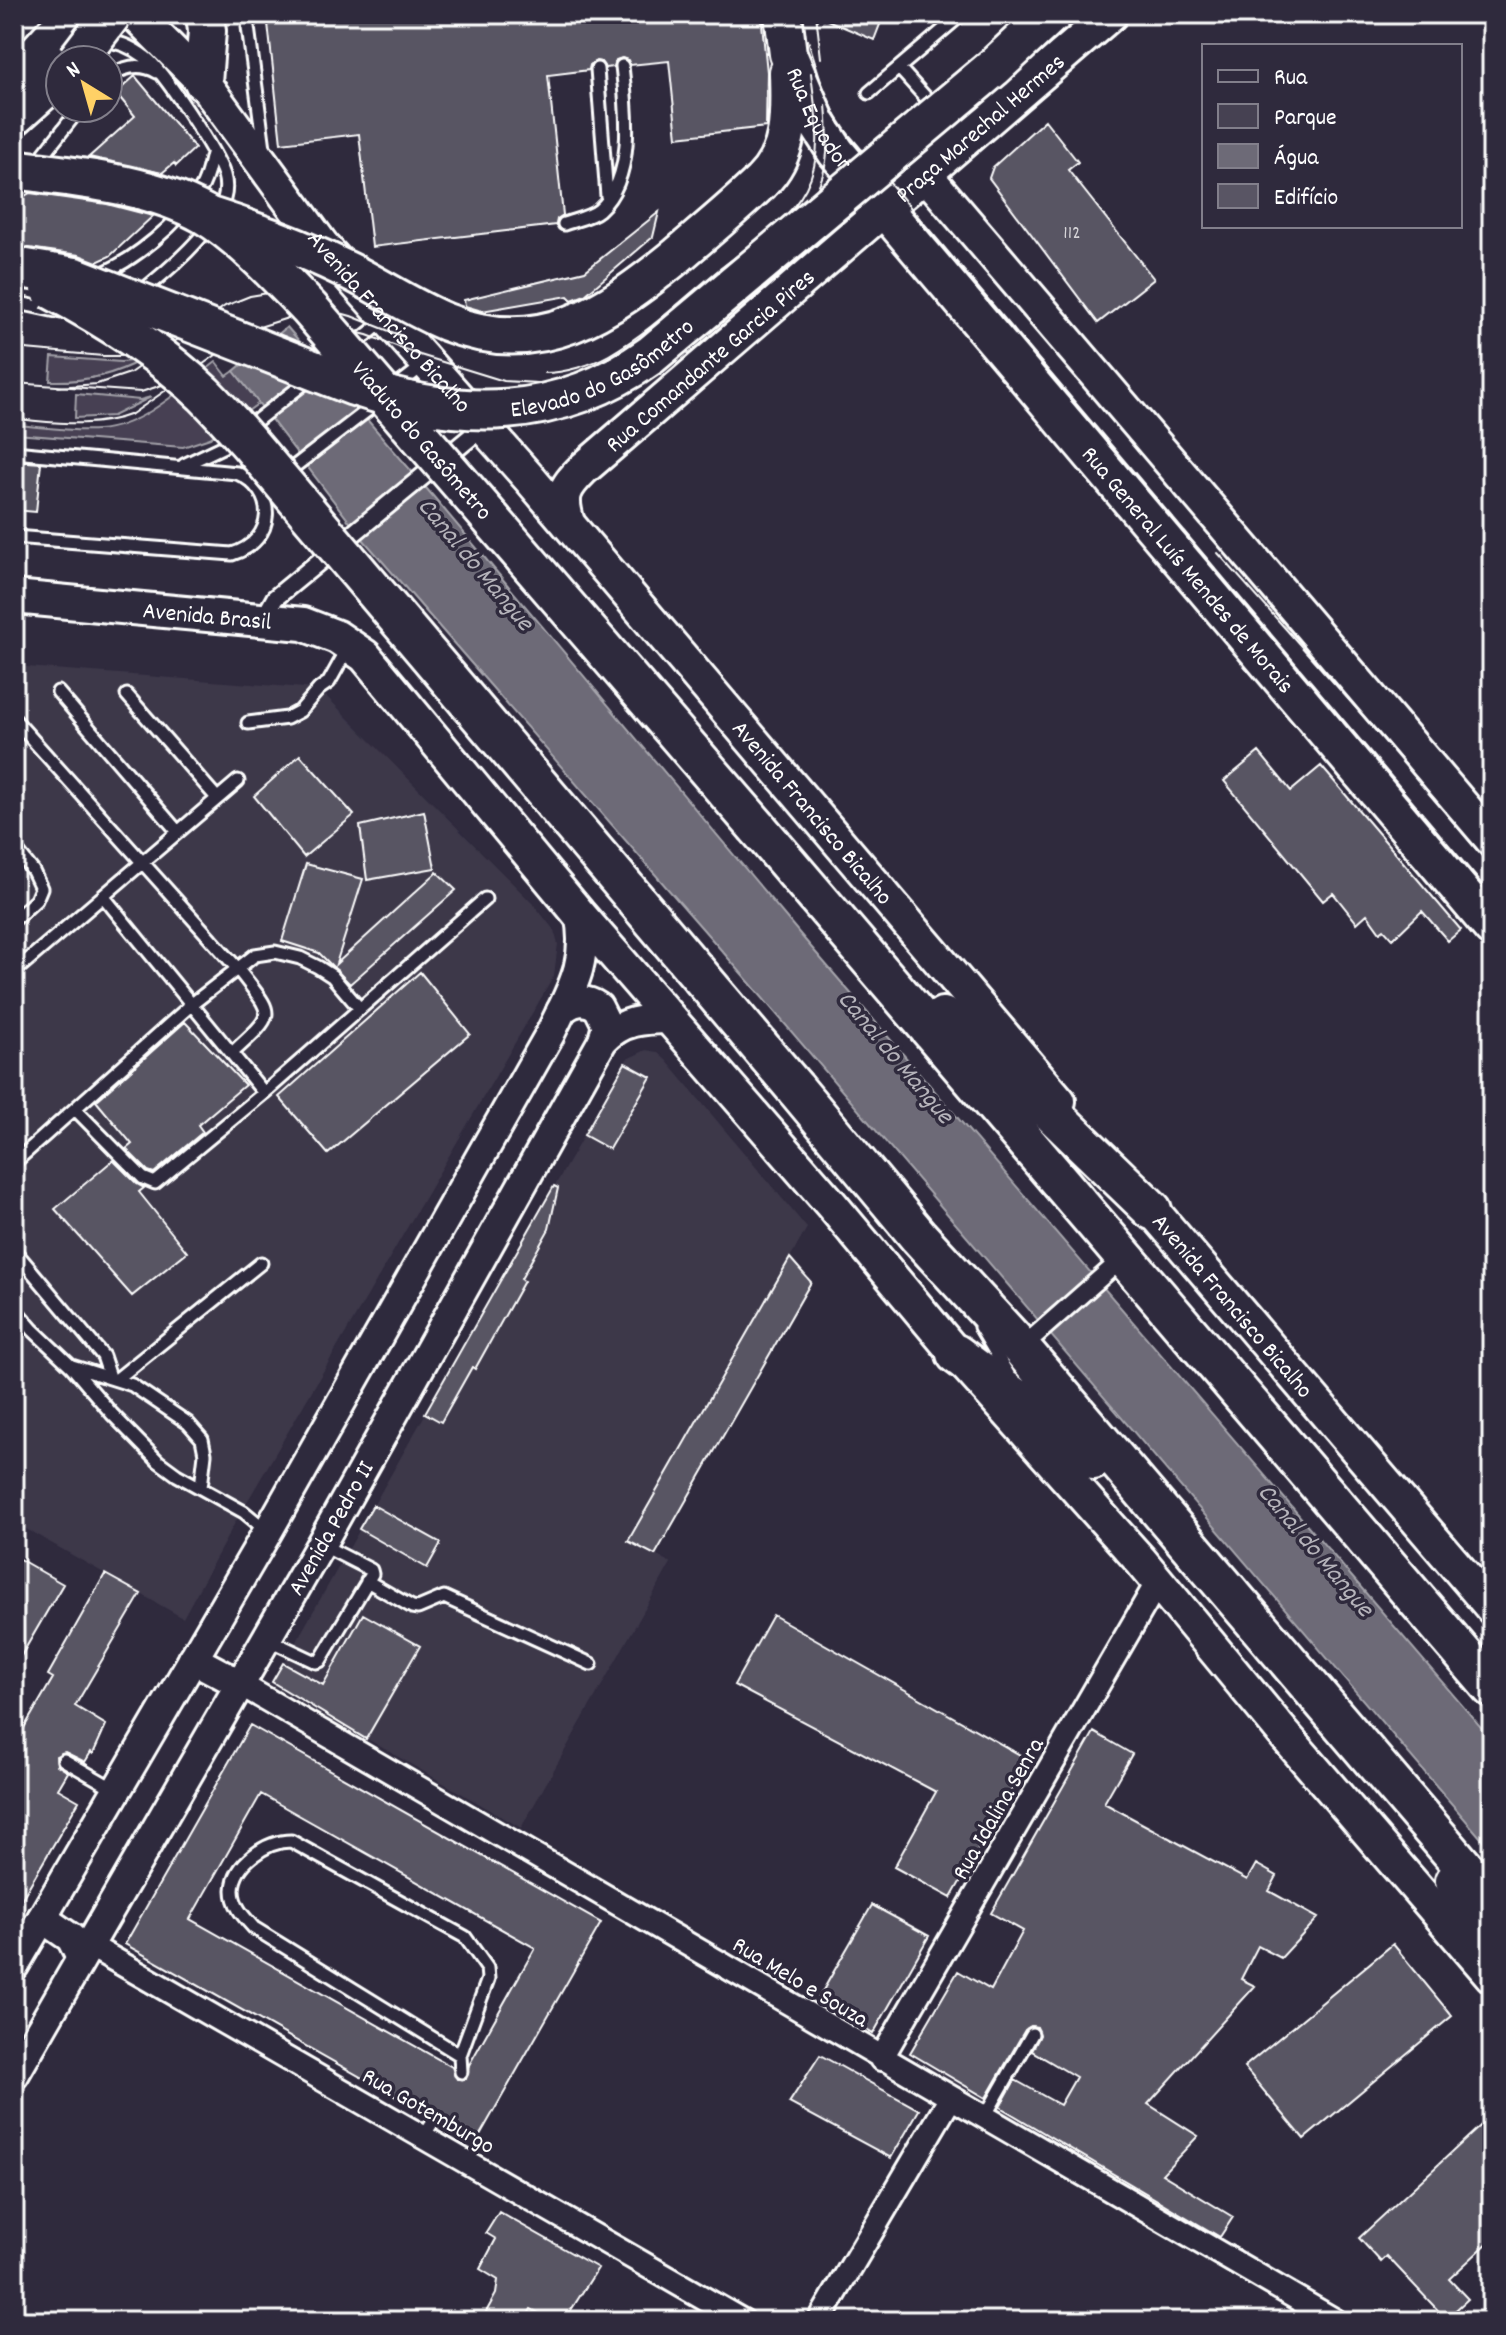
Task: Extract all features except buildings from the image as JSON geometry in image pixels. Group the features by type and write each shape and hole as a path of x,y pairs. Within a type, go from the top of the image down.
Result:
{"highway":[{"path":"76,44 112,14"},
{"name":"Elevado do Gasômetro","path":"16,273 75,277 395,400 458,410 506,410 542,404 608,382 651,355 993,68 1051,14"},
{"path":"14,74 44,62"},
{"path":"14,116 44,79"},
{"name":"Viaduto do Gasômetro","path":"19,175 93,179 140,188 204,214 256,255 309,308 869,959"},
{"path":"16,273 94,312 145,345 203,394 289,489 919,1237 1031,1339 1172,1526 1492,1900"},
{"path":"869,959 933,1008 1035,1097 1152,1210"},
{"path":"869,959 1112,1268 1492,1688"},
{"path":"956,1354 1034,1412 1172,1526"},
{"path":"1399,1790 1492,1940"}],"main road":[{"name":"Avenida Francisco Bicalho","path":"135,14 203,82 322,245 568,523 1492,1608"},
{"path":"203,82 205,14"},
{"name":"Rua Equador","path":"783,14 788,54 817,123 836,152 885,210"},
{"name":"Praça Marechal Hermes","path":"885,210 1111,14"},
{"path":"204,214 303,249 448,323 495,334 523,334 569,325 617,303 761,182 777,163 786,138 789,109 788,54"},
{"path":"926,175 1492,840"},
{"name":"Rua Comandante Garcia Pires","path":"568,523 563,498 571,481 885,210"},
{"name":"Rua General Luís Mendes de Morais","path":"885,210 1492,928"},
{"name":"Avenida Brasil","path":"14,597 264,618 321,629 365,656 579,914"},
{"path":"579,914 831,1204 956,1354 1149,1572 1492,1976"}],"street":[{"path":"264,618 275,598 484,426"},
{"path":"14,1966 268,1531 561,1011 582,959 583,935 579,914"},
{"path":"561,1011 581,1000 598,1007 607,1025 603,1040"},
{"path":"603,1040 631,1021 670,1019"},
{"name":"Avenida Pedro II","path":"14,2075 321,1544 603,1040"},
{"path":"1031,1339 1112,1268"},
{"name":"Rua Idalina Senra","path":"881,2059 1149,1572"},
{"path":"193,1659 240,1684"},
{"name":"Rua Melo e Souza","path":"240,1684 1336,2321"},
{"path":"42,1918 85,1951"},
{"name":"Rua Gotemburgo","path":"85,1951 429,2128 743,2321"},
{"path":"819,2321 950,2099"}],"lane":[{"path":"869,93 962,14"},
{"path":"248,27 268,172"},
{"path":"88,44 104,40 123,44"},
{"path":"14,302 84,314 116,308 140,293 193,244 217,216 225,196 224,175 167,80 146,57 124,45"},
{"path":"564,224 598,212 620,173 625,154 626,121 622,66"},
{"path":"124,69 150,68 167,80"},
{"path":"899,68 965,141"},
{"path":"597,69 608,184 604,203"},
{"path":"603,149 613,149 620,144 626,121"},
{"path":"19,175 65,124"},
{"path":"16,273 93,277 113,269 136,255 201,190 212,154"},
{"path":"338,357 388,318"},
{"path":"14,537 232,554 252,546 264,528 284,479 427,363"},
{"path":"177,466 214,452 327,365"},
{"path":"14,452 237,473 248,478 263,496 266,518"},
{"path":"248,723 287,718 300,711 329,682 349,645"},
{"path":"58,692 178,832"},
{"path":"127,695 217,798"},
{"path":"14,719 237,968 265,1005 267,1015 259,1028 232,1053"},
{"path":"14,972 238,781"},
{"path":"14,847 33,871 41,888 36,900 14,920"},
{"path":"103,896 264,1093"},
{"path":"75,1109 143,1178 155,1183 264,1093 485,899"},
{"path":"14,1163 192,1004 237,968 264,952 300,958 332,976 360,1009"},
{"path":"919,1237 967,1307"},
{"path":"14,1250 103,1356 114,1378"},
{"path":"114,1378 261,1263"},
{"path":"14,1308 158,1461 244,1512 268,1531"},
{"path":"975,1319 998,1359 1061,1449"},
{"path":"71,1366 132,1385 188,1423 202,1439 205,1454 201,1487"},
{"path":"1070,1462 1149,1572"},
{"path":"266,1639 316,1662 320,1661 367,1581 371,1570 321,1544"},
{"path":"367,1581 412,1607 418,1608 444,1597 591,1664"},
{"path":"64,1760 117,1790"},
{"path":"460,2055 254,1928 238,1907 233,1888 236,1878 251,1857 272,1844 291,1841 465,1937 487,1968 488,1979 460,2055 461,2072"},
{"path":"984,2118 1032,2034"}],"shaded area":[{"path":"14,666 319,689 535,906 554,930 558,944 554,976 236,1521 183,1618 14,1522"},
{"path":"646,1050 657,1052 666,1060 807,1228 629,1540 671,1563 521,1828 272,1684 627,1059"}],"green space":[{"path":"52,357 121,362 141,360 97,377 50,381"},
{"path":"216,362 227,376 234,371 259,403 210,438 183,447 16,434 17,425 98,430 130,422 161,405"},
{"path":"76,394 140,400 151,397 113,416 75,418"}],"water":[{"name":"Canal do Mangue","path":"287,327 433,496 805,940 1492,1740 1492,1851 749,982 362,538 234,371"}],"tram line":[{"path":"816,14 821,58"},
{"path":"808,40 824,90 840,124 1492,896"},
{"path":"544,373 586,365 623,346 789,213 806,188 815,160 817,132 811,73"},
{"path":"14,419 88,423 132,414 253,329 291,317 367,335 504,381 554,384 584,379 643,349 799,216 810,202 823,174 828,143 826,105"},
{"path":"58,387 97,384 130,373 225,306 268,293 351,316 402,336"},
{"path":"14,348 130,356 161,344"},
{"path":"14,383 141,392 168,383"},
{"path":"1218,553 1382,737 1492,868"}]}
